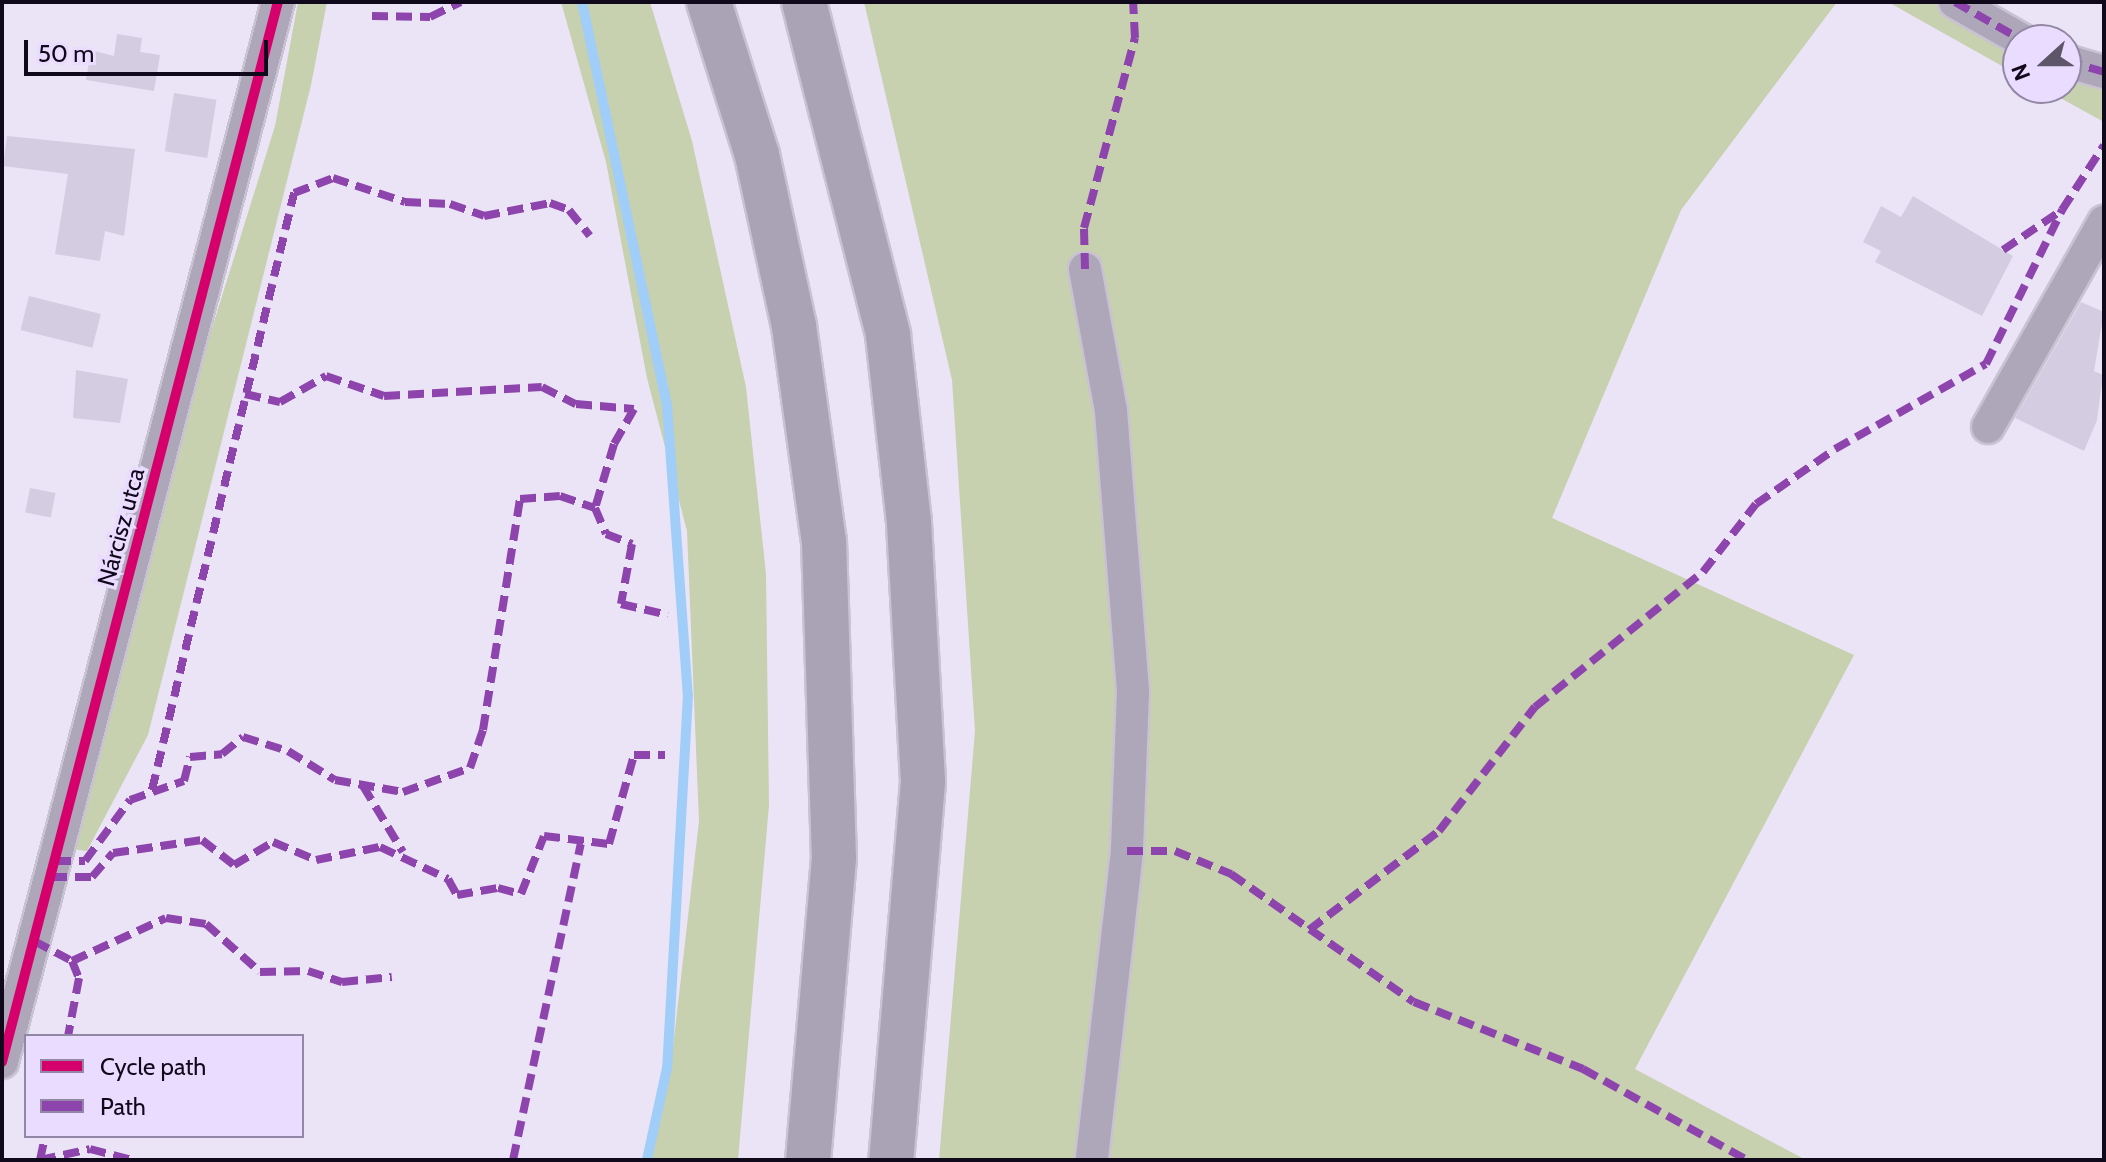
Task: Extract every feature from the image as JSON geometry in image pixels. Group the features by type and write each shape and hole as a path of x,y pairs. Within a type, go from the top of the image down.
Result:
{"highway":[{"path":"709,2 757,155 794,326 824,541 835,844 808,1160"},
{"path":"804,2 888,335 909,523 923,782 891,1160"}],"street":[{"name":"Nárcisz utca","path":"2,1062 278,2"},
{"path":"1955,2 2002,29"},
{"path":"2082,66 2104,72"},
{"path":"1988,427 2104,222"},
{"path":"1085,269 1111,411 1133,692 1127,851 1092,1160"}],"green space":[{"path":"298,2 327,2 311,85 148,735 87,851 71,849 204,354 275,126"},
{"path":"561,2 650,2 692,141 746,387 766,574 769,805 738,1160 651,1160 670,1073 699,821 687,531 647,378 606,162"},
{"path":"864,2 1837,2 1681,210 1552,518 1854,655 1635,1069 1806,1160 939,1160 975,731 952,380"},
{"path":"1888,2 1955,2 2002,30 2002,66"},
{"path":"2082,66 2104,72 2104,122 2071,104 2082,104"}],"building":[{"path":"117,34 142,38 140,52 160,55 154,91 86,80 91,50 114,56"},
{"path":"174,93 216,100 207,158 165,151"},
{"path":"7,136 135,149 124,236 105,231 100,261 55,254 68,174 3,166"},
{"path":"1913,196 2013,256 1982,316 1875,262 1881,251 1863,242 1881,206 1901,217"},
{"path":"29,296 101,314 92,348 21,330"},
{"path":"2081,302 2104,312 2094,371 2103,375 2097,420 2084,451 2015,418"},
{"path":"76,370 128,379 120,423 73,418"},
{"path":"30,488 56,493 51,518 25,513"}],"waterway":[{"path":"582,2 667,405 688,695 667,1068 647,1160"}],"marked path":[{"path":"372,16 430,17 461,2"},
{"path":"1085,269 1084,228 1135,38 1133,2"},
{"path":"1955,2 2002,29"},
{"path":"2082,66 2104,72"},
{"path":"2003,250 2062,210 2104,145"},
{"path":"152,790 294,193 333,178 405,202 450,204 484,216 550,203 569,210 590,236"},
{"path":"1309,930 1439,831 1535,707 1703,572 1756,504 1835,449 1986,364 2062,210"},
{"path":"245,394 280,402 326,376 384,396 542,387 576,404 634,409 614,444 595,508"},
{"path":"55,861 85,861 130,800 184,781 190,757 222,754 243,737 288,751 335,780 403,792 470,768 483,730 520,499 560,496 595,508 606,534 632,544 621,604 668,615"},
{"path":"51,877 92,877 113,853 202,840 234,865 273,842 316,860 380,847 448,879 457,895 498,888 521,894 544,836 609,844 634,755 665,755"},
{"path":"363,786 403,852"},
{"path":"513,1160 581,844"},
{"path":"1127,851 1175,851 1231,874 1414,1002 1583,1069 1747,1160"},
{"path":"72,961 166,918 206,924 260,972 308,971 342,982 392,977"},
{"path":"34,941 72,961 79,978 68,1034"},
{"path":"40,1160 45,1138"},
{"path":"40,1160 90,1149 132,1160"}],"cycle path":[{"path":"2,1062 278,2"}]}
